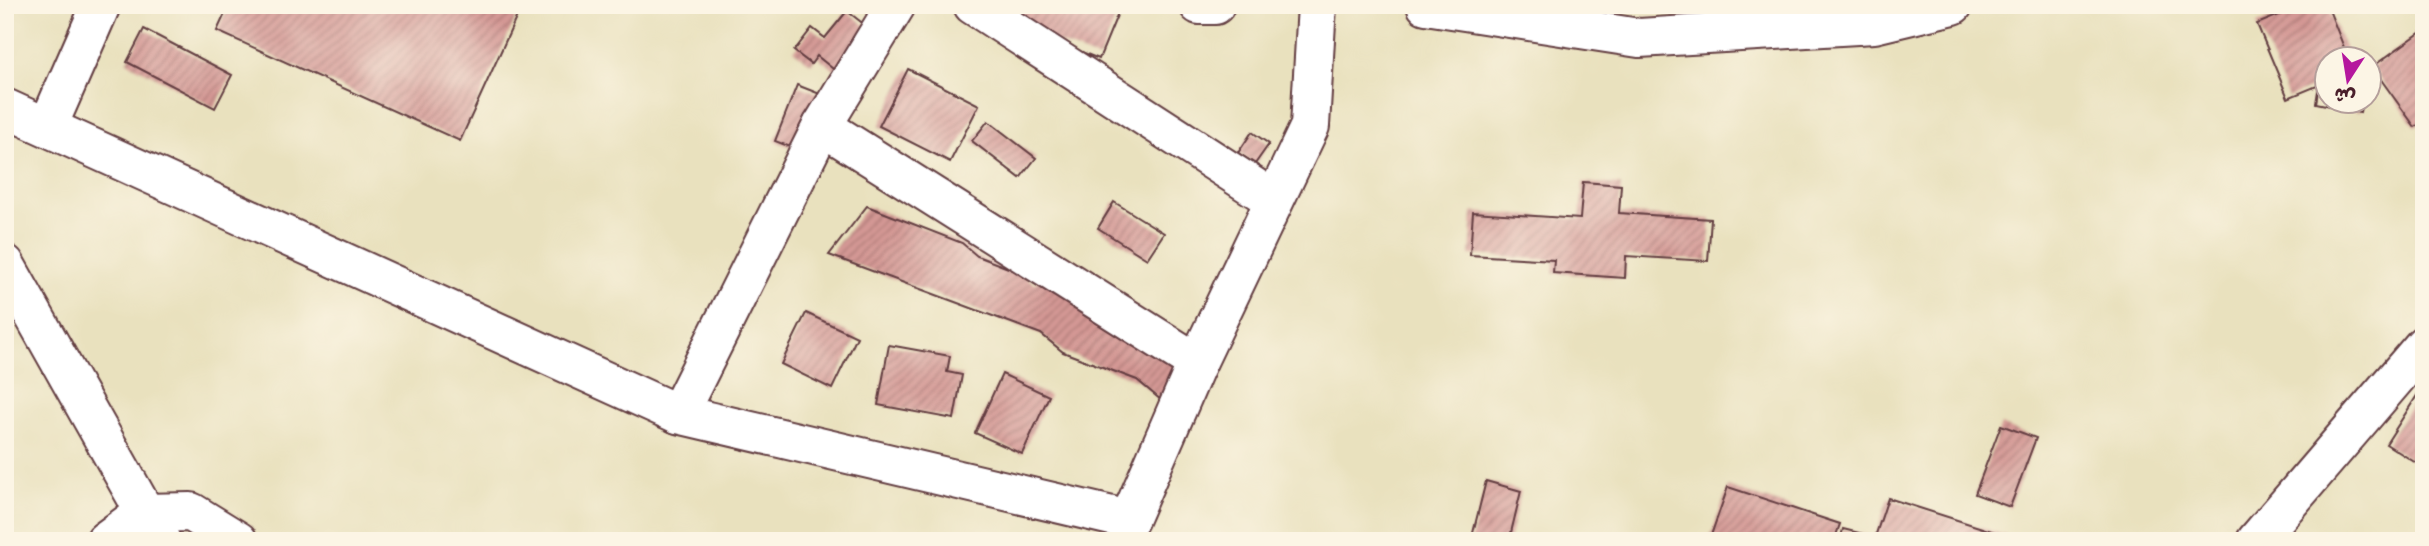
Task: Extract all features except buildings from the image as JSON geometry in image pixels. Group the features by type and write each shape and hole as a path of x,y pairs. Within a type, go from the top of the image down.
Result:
{"street":[{"path":"48,126 101,5"},
{"path":"678,414 822,126 896,5"},
{"path":"974,5 1275,200"},
{"path":"1199,5 1215,5"},
{"path":"5,108 678,414 1129,520 1198,363 1310,126 1317,5"},
{"path":"1426,5 1639,38 1874,24 1952,5"},
{"path":"822,126 1198,363"},
{"path":"5,264 152,527"},
{"path":"2256,541 2424,345"},
{"path":"105,541 191,512 238,541"}]}
